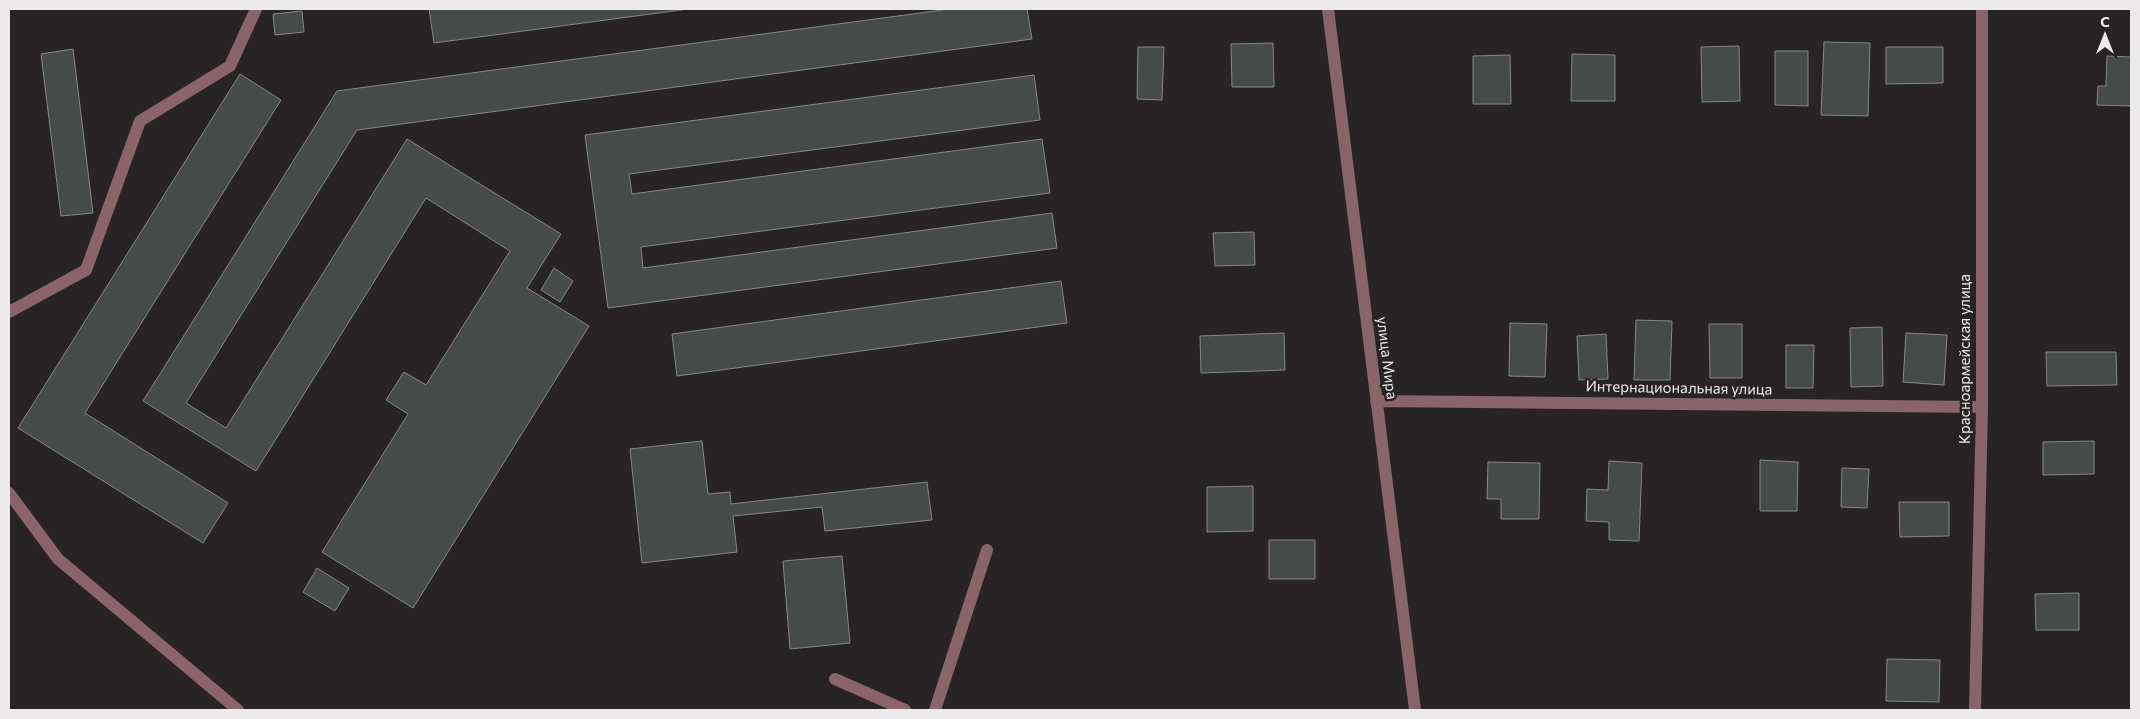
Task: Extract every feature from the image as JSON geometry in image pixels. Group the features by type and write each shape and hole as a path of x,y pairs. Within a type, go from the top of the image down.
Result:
{"street":[{"path":"9,312 86,270 140,121 230,66 256,9"},
{"name":"улица Мира","path":"1328,9 1415,710"},
{"name":"Красноармейская улица","path":"1975,710 1982,407 1982,9"},
{"name":"Интернациональная улица","path":"1376,401 1982,407"},
{"path":"9,493 58,559 238,710"},
{"path":"935,710 987,550"},
{"path":"835,679 905,710"}],"building":[{"path":"429,9 688,9 434,43"},
{"path":"950,9 1027,9 1032,39 357,130 186,403 226,428 407,139 561,234 527,288 589,326 413,608 322,552 408,414 386,400 404,372 426,385 510,251 426,198 256,471 143,401 337,91"},
{"path":"302,11 304,32 275,35 273,14"},
{"path":"1824,42 1870,43 1868,116 1821,115"},
{"path":"1273,43 1274,87 1232,87 1231,44"},
{"path":"1739,46 1740,101 1702,102 1701,47"},
{"path":"1138,47 1164,47 1162,100 1137,99"},
{"path":"1886,47 1943,47 1943,83 1886,84"},
{"path":"73,49 93,213 61,216 41,54"},
{"path":"1775,51 1808,51 1808,106 1775,105"},
{"path":"1572,54 1615,55 1615,101 1571,101"},
{"path":"1510,55 1511,104 1473,104 1473,56"},
{"path":"2107,56 2131,57 2131,106 2097,105 2098,86 2106,86"},
{"path":"240,74 281,100 85,413 228,503 203,543 18,428"},
{"path":"1034,75 1040,120 629,174 632,194 1042,139 1050,193 641,247 643,268 1052,213 1057,248 608,308 585,135"},
{"path":"1254,232 1255,265 1215,266 1213,233"},
{"path":"554,268 573,281 560,302 541,290"},
{"path":"1061,281 1067,323 677,376 672,334"},
{"path":"1636,320 1672,321 1670,380 1634,380"},
{"path":"1510,323 1547,324 1545,377 1509,376"},
{"path":"1709,324 1742,324 1742,378 1710,378"},
{"path":"1882,327 1883,386 1851,387 1850,328"},
{"path":"1284,333 1285,370 1201,373 1200,336"},
{"path":"1906,333 1947,335 1944,385 1903,382"},
{"path":"1606,334 1608,379 1579,380 1577,336"},
{"path":"1786,345 1814,345 1813,388 1786,388"},
{"path":"2046,352 2116,352 2117,385 2047,386"},
{"path":"702,441 708,494 730,492 731,504 927,482 932,520 825,531 822,507 733,516 737,552 642,563 630,449"},
{"path":"2094,441 2094,474 2043,475 2043,442"},
{"path":"1760,460 1798,462 1797,511 1760,511"},
{"path":"1609,461 1642,463 1639,541 1609,540 1609,522 1586,521 1587,489 1608,490"},
{"path":"1488,462 1540,463 1539,519 1501,519 1501,499 1487,499"},
{"path":"1842,468 1869,469 1867,508 1841,507"},
{"path":"1253,486 1253,531 1207,532 1207,487"},
{"path":"1899,502 1949,502 1949,536 1900,537"},
{"path":"1269,540 1315,540 1315,579 1269,579"},
{"path":"842,556 850,643 790,649 783,561"},
{"path":"317,568 349,588 335,611 303,592"},
{"path":"2079,593 2079,630 2036,630 2035,594"},
{"path":"1887,659 1940,660 1939,702 1886,701"}]}
